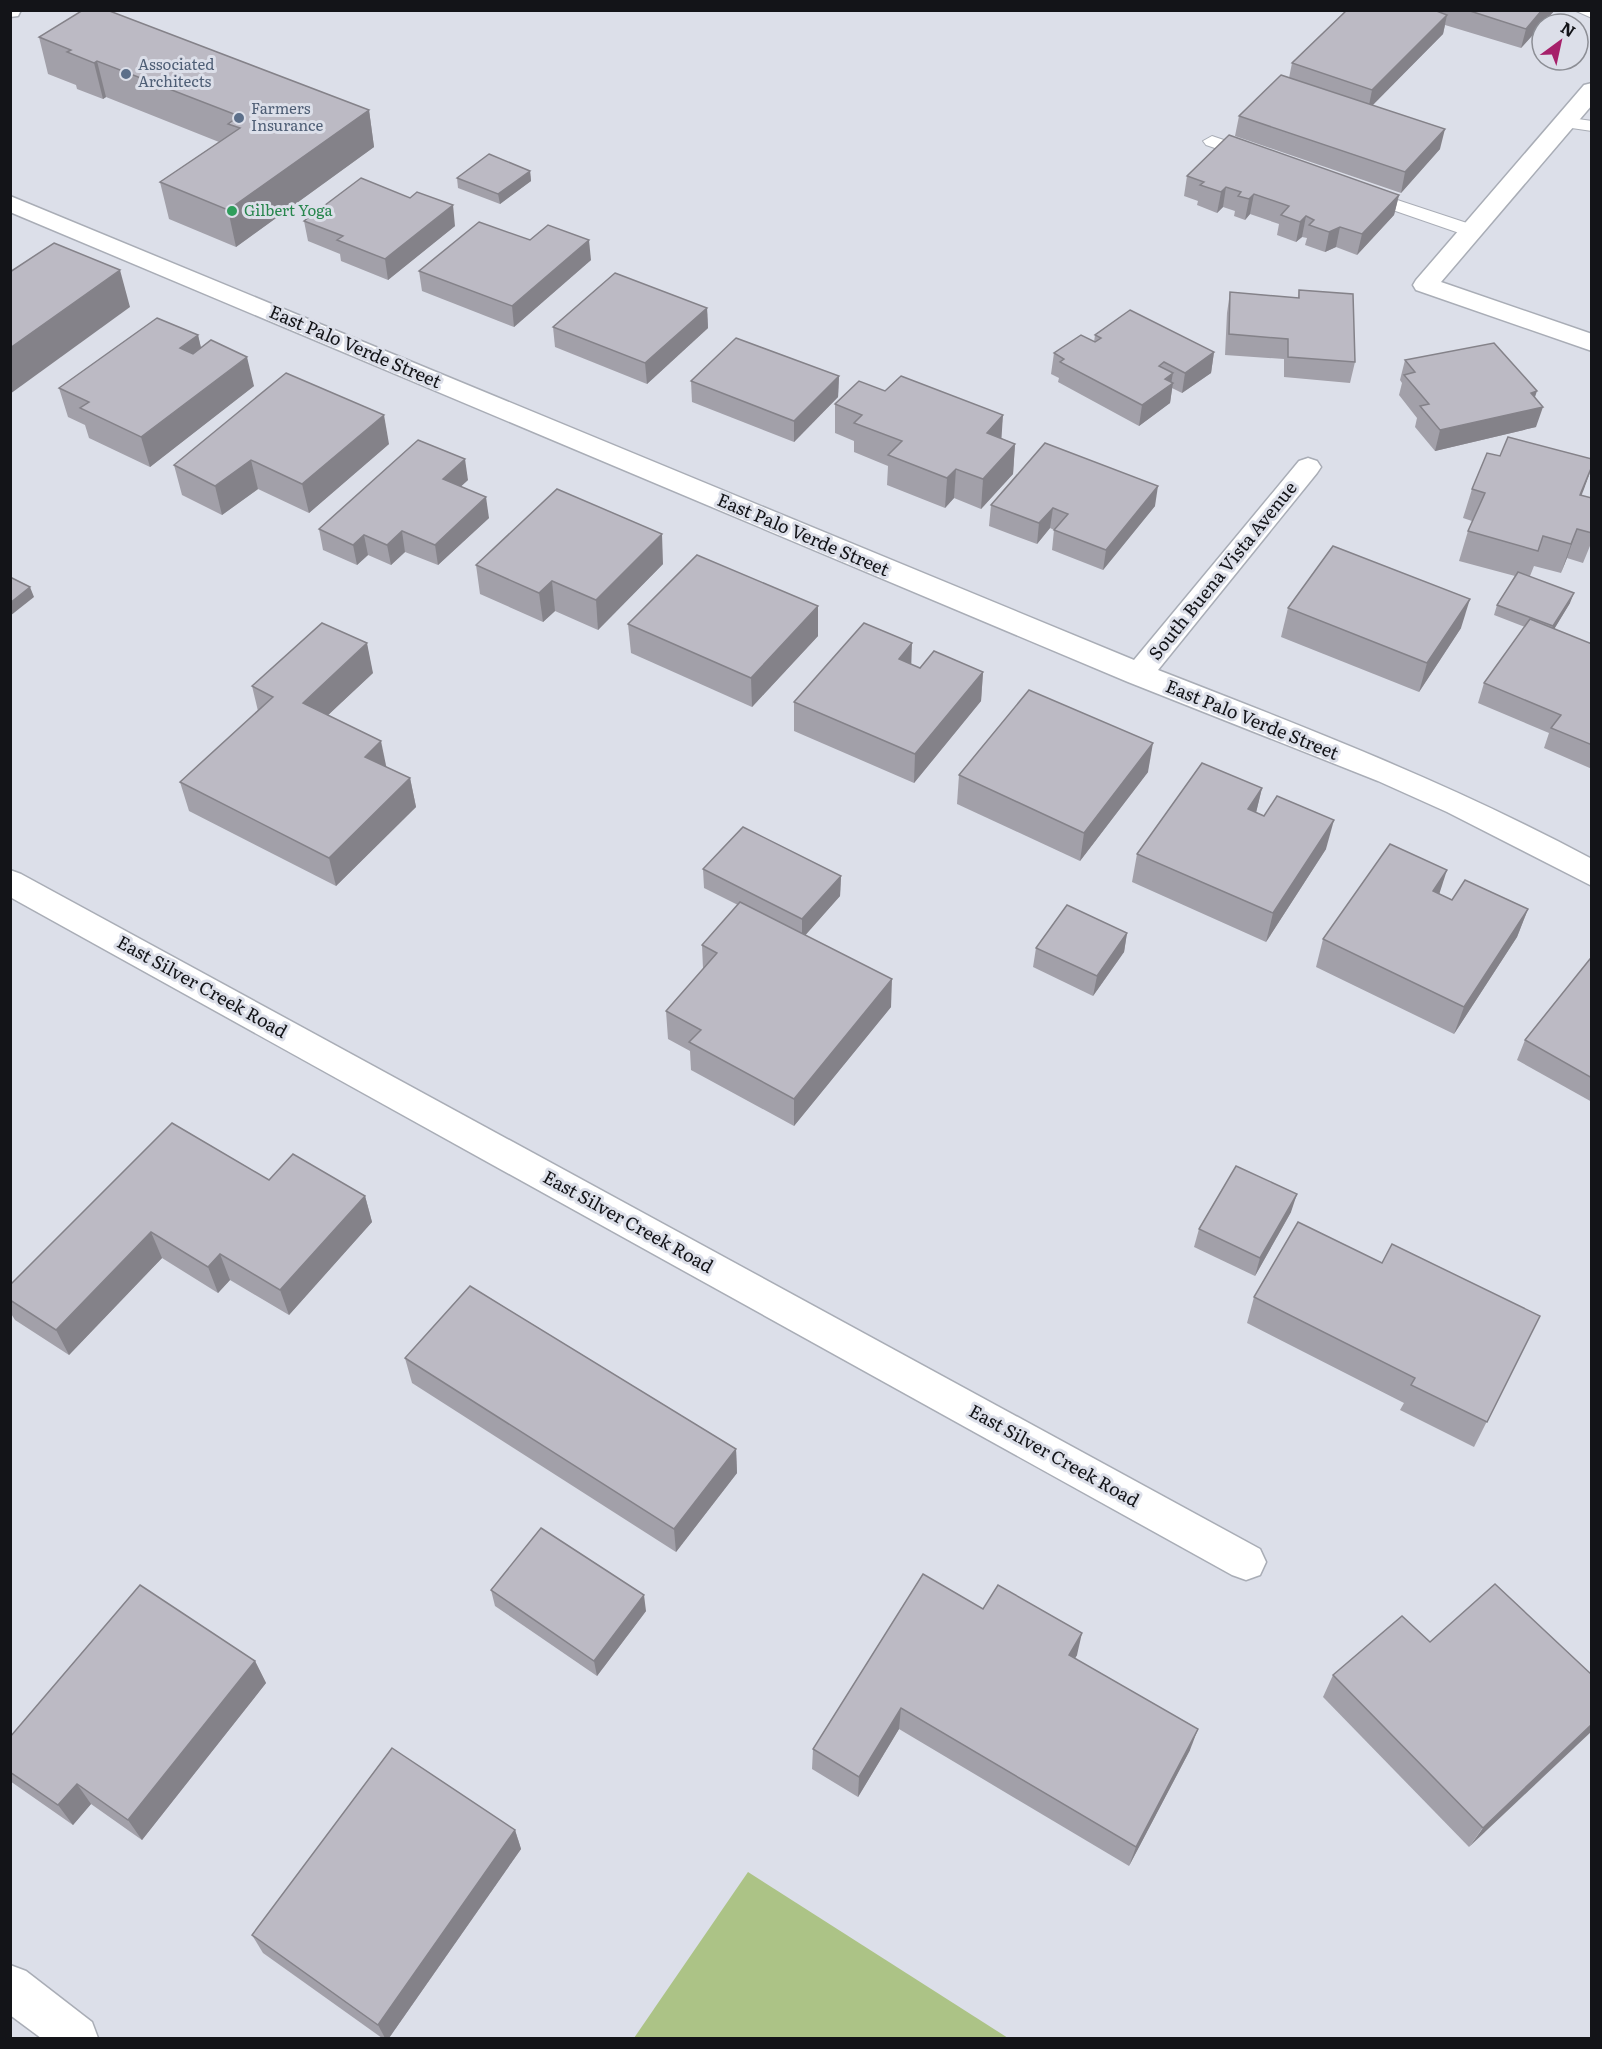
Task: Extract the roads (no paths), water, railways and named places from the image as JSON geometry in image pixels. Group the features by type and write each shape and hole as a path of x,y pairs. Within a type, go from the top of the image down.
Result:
{"street":[{"path":"1592,90 1425,285 1592,343"},
{"name":"East Palo Verde Street","path":"10,203 1138,675 1445,796 1533,840 1592,874"},
{"name":"South Buena Vista Avenue","path":"1138,675 1308,467"},
{"name":"East Silver Creek Road","path":"10,882 1246,1562"},
{"path":"10,1987 76,2038"}],"lane":[{"path":"1582,10 1592,13"},
{"path":"1564,122 1592,126"},
{"path":"1212,141 1268,161"},
{"path":"1347,188 1472,231"}],"place":[{"name":"Associated Architects","path":"126,74"},
{"name":"Farmers Insurance","path":"239,118"},
{"name":"Gilbert Yoga","path":"232,211"}]}
